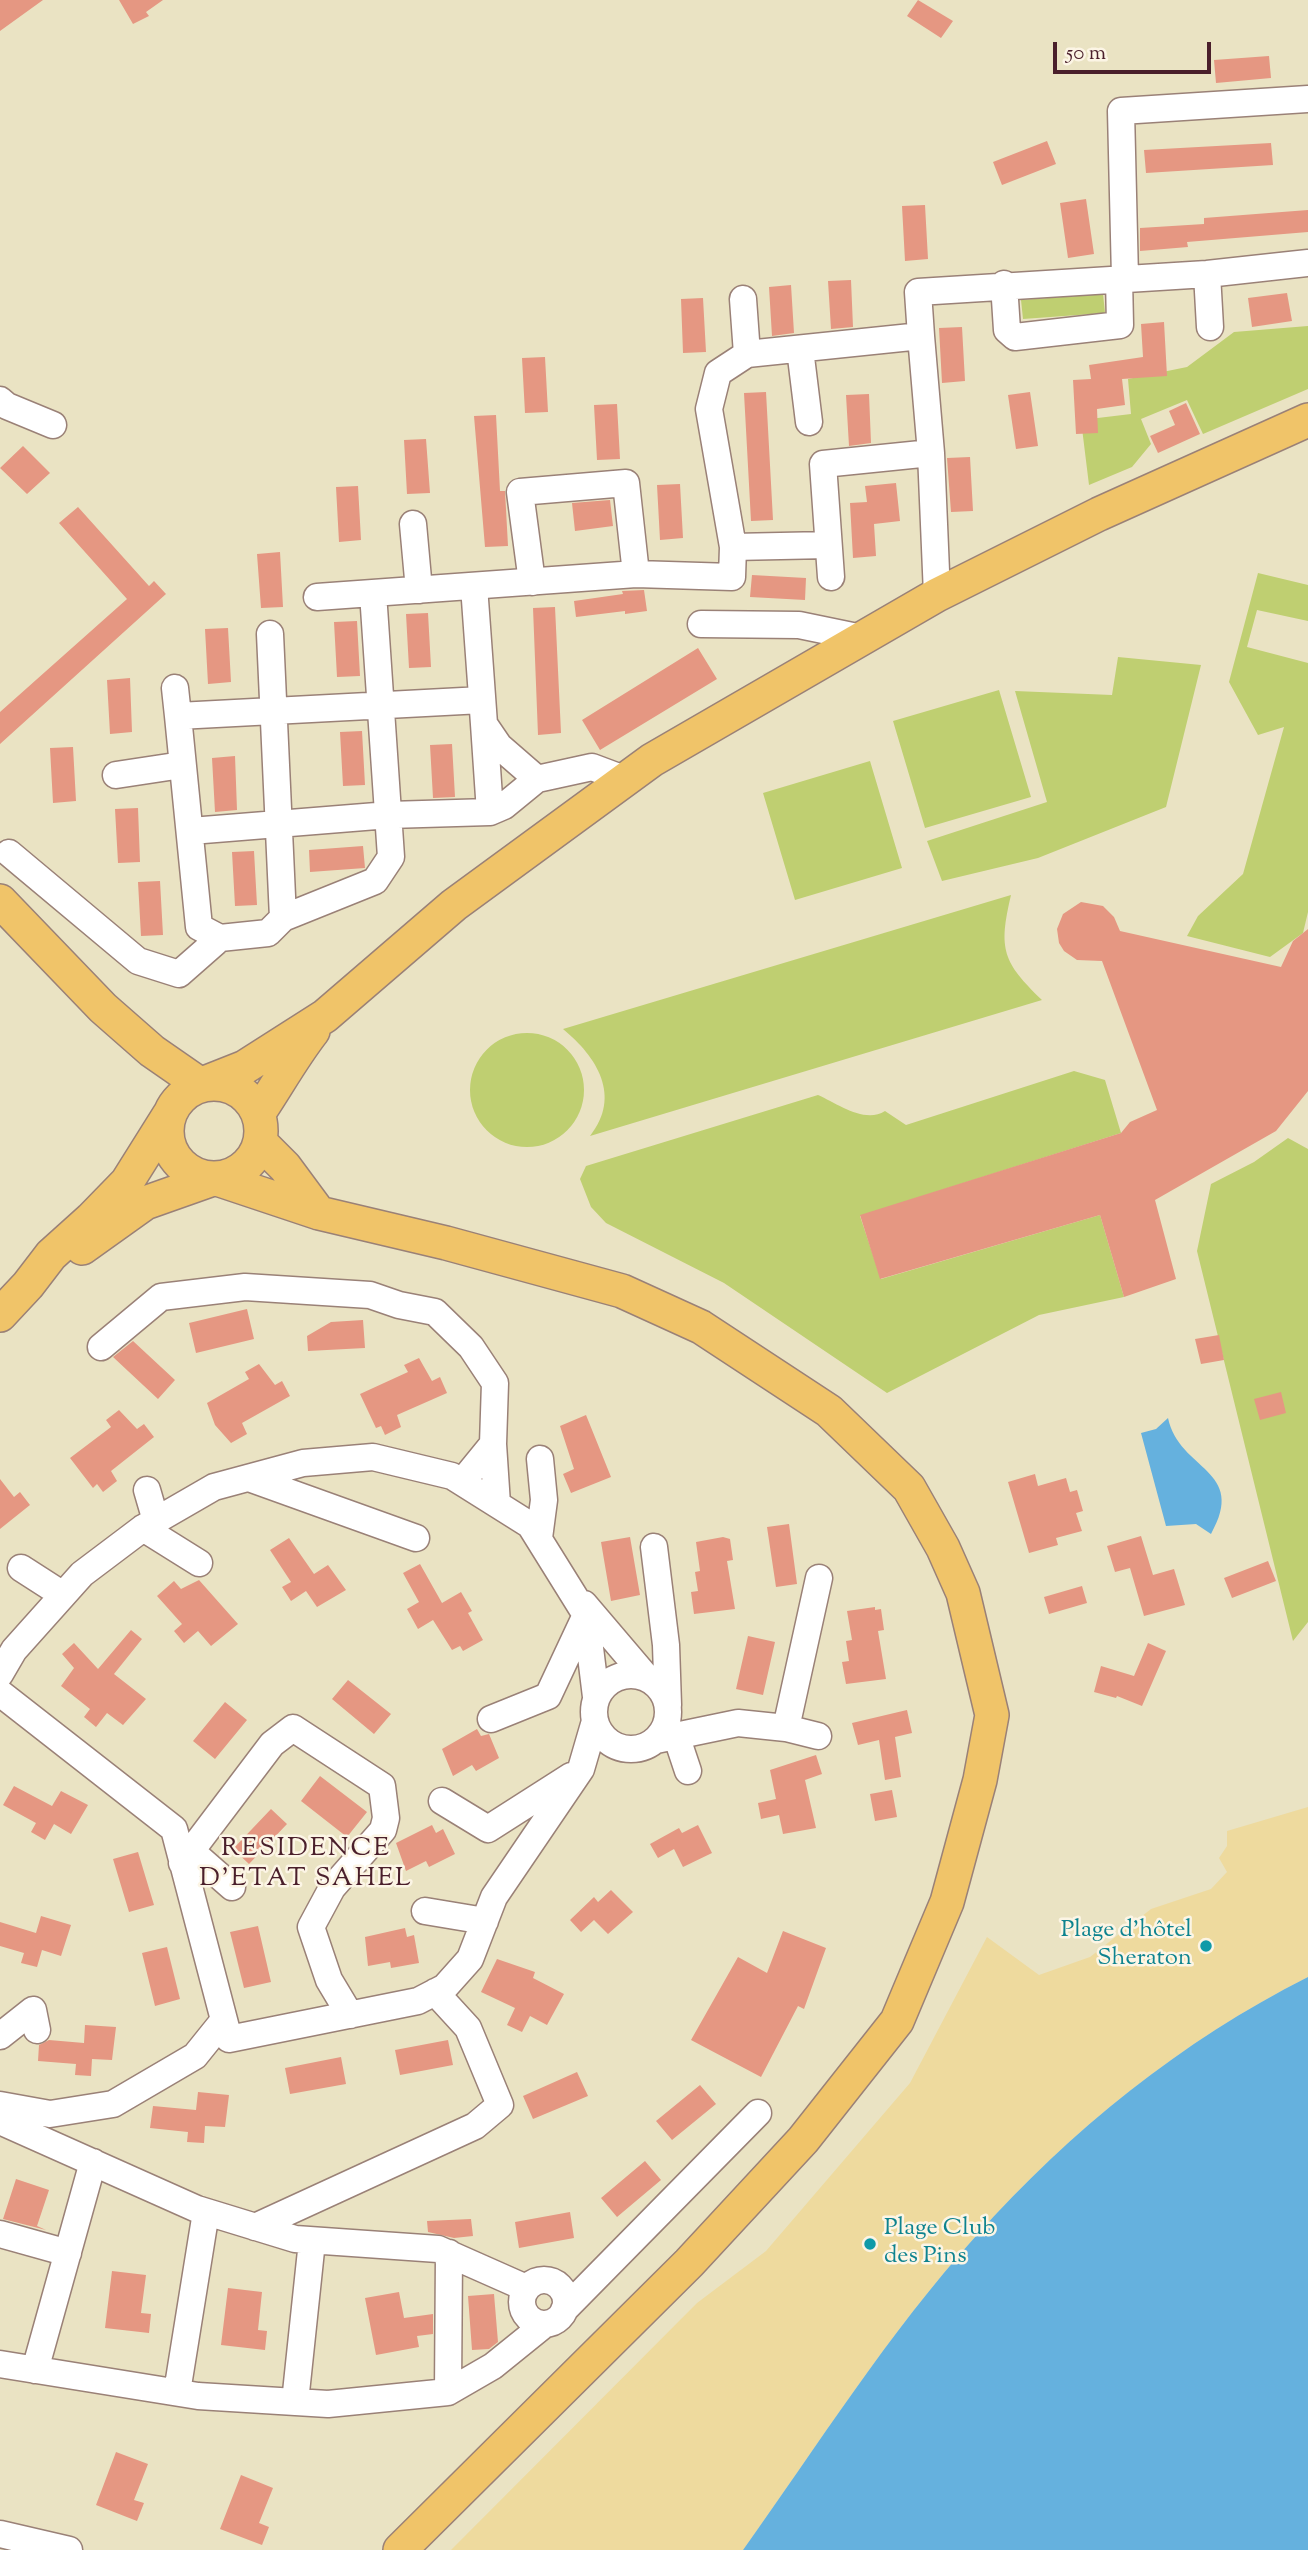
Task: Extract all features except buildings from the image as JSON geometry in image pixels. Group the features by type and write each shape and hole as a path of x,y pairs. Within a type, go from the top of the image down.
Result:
{"main road":[{"path":"0,1315 29,1285 51,1255 127,1182 183,1095 245,1067 325,1016 454,905 624,779 937,595 1099,514 1308,420"},
{"path":"0,901 103,1008 152,1051 202,1085 230,1086 252,1102 259,1128 320,1213"},
{"path":"0,928 140,1063 159,1088 169,1114 167,1143 184,1169 320,1213 471,1249 622,1291 701,1326 829,1411 909,1488 943,1548 963,1594 992,1715 980,1780 947,1902 897,2021 803,2140 689,2263 400,2550"},
{"path":"29,1285 106,1234 145,1203 214,1178 229,1176 243,1168 253,1157 259,1128 288,1062 325,1016"}],"street":[{"path":"1004,284 1007,330 1015,337 1120,325 1121,111 1308,99"},
{"path":"937,595 918,292 1004,284 1207,274 1308,263"},
{"path":"1207,274 1210,327"},
{"path":"743,299 747,354"},
{"path":"317,597 636,574 732,577 733,547 709,409 718,373 747,354 921,336"},
{"path":"800,349 809,422"},
{"path":"0,400 7,406 53,425"},
{"path":"831,577 823,464 930,453"},
{"path":"532,582 520,492 626,483 636,574"},
{"path":"413,524 419,590"},
{"path":"733,547 828,545"},
{"path":"474,586 490,812"},
{"path":"175,688 199,927 220,938 268,933 283,918 375,881 391,857 373,593"},
{"path":"701,624 799,625 862,638"},
{"path":"270,634 271,709 283,918"},
{"path":"178,716 381,704 483,712"},
{"path":"483,712 499,746 537,779"},
{"path":"116,775 182,765"},
{"path":"191,831 389,816 490,812 504,806 537,779 592,767 624,779"},
{"path":"9,853 138,961 179,974 220,938"},
{"path":"101,1347 161,1297 245,1287 370,1295 399,1305 435,1311 471,1348 495,1382 493,1444 498,1504"},
{"path":"461,1482 493,1444"},
{"path":"0,1674 13,1650 82,1574 149,1524 215,1487 303,1463 373,1457 452,1476 530,1525 586,1615 595,1709 604,1738 621,1748"},
{"path":"539,1538 544,1500 540,1459"},
{"path":"249,1478 416,1538"},
{"path":"147,1490 149,1524 199,1563"},
{"path":"654,1547 666,1645 668,1707 663,1730 688,1770"},
{"path":"21,1568 63,1595"},
{"path":"786,1728 819,1578"},
{"path":"569,1586 664,1695 668,1707"},
{"path":"491,1719 548,1696 586,1615"},
{"path":"0,1693 174,1829 187,1857 229,2039 418,2001 445,1987 470,1959 494,1897 581,1769 603,1687 623,1675 647,1678"},
{"path":"442,1801 488,1829 581,1769 621,1748 645,1746 666,1737 738,1723 786,1728 818,1736"},
{"path":"187,1857 272,1744 293,1728 382,1787 386,1818 383,1830 332,1888 312,1927 329,1980 350,2015"},
{"path":"187,1857 232,1887"},
{"path":"425,1911 485,1922"},
{"path":"255,2227 475,2126 500,2105 468,2028 436,1992"},
{"path":"0,2036 33,2010 37,2030"},
{"path":"4,2115 50,2113 113,2104 195,2056 224,2020"},
{"path":"0,2364 177,2392 295,2402 328,2404 448,2392 493,2366 554,2317 758,2113"},
{"path":"4,2115 93,2162 206,2212 295,2239 438,2249 526,2288"},
{"path":"35,2370 93,2162"},
{"path":"177,2392 206,2212"},
{"path":"0,2234 68,2253"},
{"path":"295,2402 312,2241"},
{"path":"448,2392 449,2253"},
{"path":"554,2317 526,2315 521,2301 526,2288 538,2280 558,2285 596,2277"},
{"path":"554,2317 565,2297 558,2285"},
{"path":"0,2534 69,2550"}],"green space":[{"path":"1103,294 1105,313 1023,319 1021,300"},
{"path":"1308,326 1308,389 1203,434 1187,400 1141,419 1151,444 1132,467 1089,485 1081,420 1131,414 1128,379 1187,367 1234,332"},
{"path":"1258,573 1308,585 1308,621 1257,610 1247,647 1308,663 1308,912 1303,933 1270,957 1187,936 1198,916 1243,874 1284,727 1258,735 1229,682"},
{"path":"1118,657 1201,665 1166,807 1038,858 942,881 927,841 1047,802 1015,691 1112,695"},
{"path":"999,690 1031,797 925,828 893,721"},
{"path":"870,761 902,868 795,900 763,793"},
{"path":"1011,895 1005,929 1007,954 1019,975 1042,1000 590,1136 604,1106 601,1078 586,1052 563,1029"},
{"path":"527,1033 549,1038 567,1050 579,1068 584,1090 579,1112 567,1130 549,1142 527,1147 505,1142 487,1130 475,1112 470,1090 475,1068 487,1050 505,1038"},
{"path":"1074,1071 1105,1080 1121,1133 860,1216 881,1279 1100,1215 1124,1297 1039,1315 887,1393 724,1283 606,1223 591,1207 580,1179 586,1166 818,1095 860,1114 885,1111 906,1125"},
{"path":"1288,1138 1308,1149 1308,1622 1293,1641 1197,1251 1211,1184 1254,1162"}],"sand":[{"name":"Plage Club des Pins","path":"1308,1807 1308,1977 1261,2002 1172,2059 1089,2124 1012,2197 913,2311 743,2550 451,2550 697,2303 766,2251 910,2083 987,1937 1039,1975 1090,1957 1151,1909 1211,1889 1227,1872 1219,1858 1227,1846 1227,1831"}],"water":[{"path":"1168,1418 1175,1436 1217,1483 1221,1496 1220,1513 1211,1534 1196,1524 1166,1526 1141,1433 1156,1429"},
{"path":"1308,1977 1308,2550 743,2550 913,2311 1012,2197 1089,2124 1172,2059 1261,2002"}],"place":[{"name":"Plage d'hôtel Sheraton","path":"1206,1946"},
{"name":"Plage Club des Pins","path":"870,2244"}],"district":[{"name":"RESIDENCE D'ETAT SAHEL","path":"306,1866"}]}
